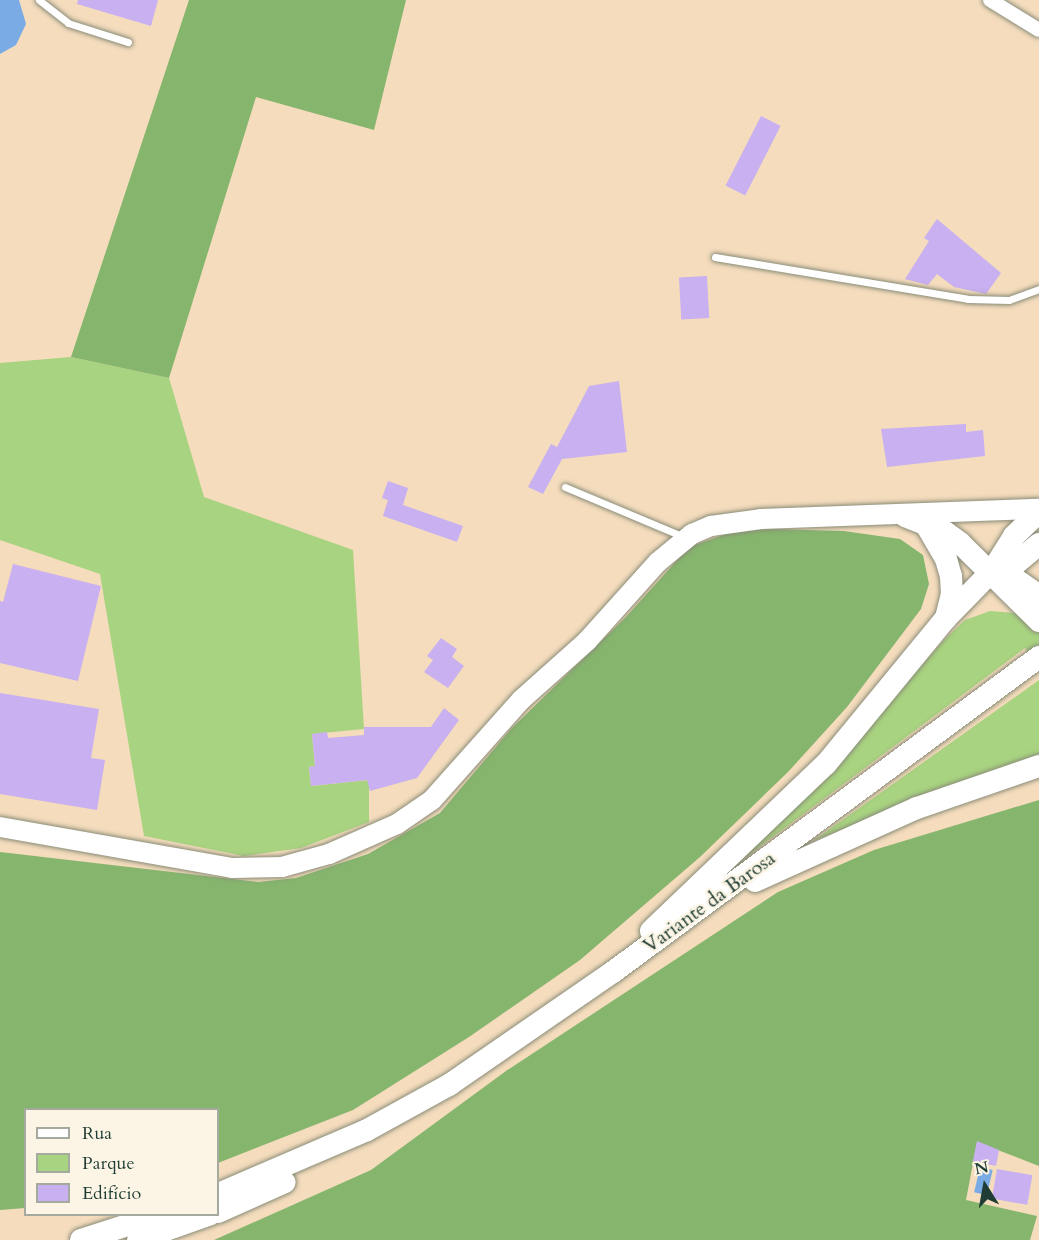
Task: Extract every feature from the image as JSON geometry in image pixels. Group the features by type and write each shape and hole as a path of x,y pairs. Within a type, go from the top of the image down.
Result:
{"main road":[{"path":"915,520 920,511 990,513 1039,511"},
{"path":"613,972 692,889 808,783 883,699 946,618 992,571 1014,536 1039,511"},
{"path":"0,827 245,869 304,861 366,840 416,814 447,786 500,722 587,640 648,572 687,538 711,526 761,519 832,514 915,520 960,543 992,571 1039,621"},
{"path":"915,520 946,559 951,576 952,594 946,618"},
{"path":"992,571 1014,565 1039,544"},
{"path":"992,571 1015,579 1039,596"},
{"name":"Variante da Barosa","path":"219,1194 368,1130 448,1085 613,972 1034,661"},
{"path":"687,917 782,868 882,822 1039,766"},
{"name":"Variante da Barosa","path":"219,1212 317,1166 344,1151 368,1130"},
{"path":"81,1240 159,1216"},
{"path":"138,1240 208,1216"}],"street":[{"path":"990,0 1039,30"}],"lane":[{"path":"39,0 68,23 128,42"},
{"path":"715,257 968,299 1009,300 1039,289"},
{"path":"565,488 687,538"}],"green space":[{"path":"189,0 406,0 374,130 256,97 169,378 71,357"},
{"path":"71,357 169,378 204,497 353,550 364,729 312,734 315,766 309,767 311,786 369,780 369,822 301,848 244,856 144,836 100,574 0,540 0,363"},
{"path":"770,529 844,531 900,539 923,555 929,584 921,609 847,707 788,772 700,857 580,960 469,1037 353,1110 219,1163 219,1108 24,1108 24,1208 0,1210 0,852 258,882 296,878 368,854 440,813 511,729 625,618 689,547 729,533"},
{"path":"990,611 1015,613 1039,630 1039,667 1025,648 746,857 741,853 859,735 944,640 965,620"},
{"path":"1039,680 1039,758 965,782 813,841"},
{"path":"1039,800 1039,1166 977,1142 966,1200 1037,1216 1030,1240 214,1240 371,1170 506,1071 778,892 874,850"}],"water":[{"path":"0,0 19,0 26,24 16,45 0,54"},
{"path":"980,1167 993,1170 987,1195 974,1192"}],"building":[{"path":"78,0 158,0 151,26 77,4"},
{"path":"761,116 781,126 745,195 726,185"},
{"path":"937,219 1001,273 986,294 954,287 937,274 928,285 905,279 929,241 924,238"},
{"path":"707,276 709,318 681,319 679,277"},
{"path":"619,381 627,452 562,459 543,494 528,487 551,444 557,447 589,386"},
{"path":"966,424 966,432 983,430 985,456 887,467 881,429"},
{"path":"388,481 408,488 403,505 463,526 457,542 383,516 388,500 382,498"},
{"path":"13,564 101,586 78,681 0,663 0,601 3,602"},
{"path":"441,638 457,649 452,657 464,666 448,688 424,672 433,660 427,656"},
{"path":"0,693 99,709 91,758 105,760 97,810 0,794"},
{"path":"444,708 459,720 417,778 370,791 367,780 311,786 309,767 315,766 312,734 327,732 328,738 364,735 364,727 431,727"},
{"path":"977,1141 999,1150 996,1166 973,1161"},
{"path":"997,1169 1032,1175 1027,1205 992,1199"}]}
